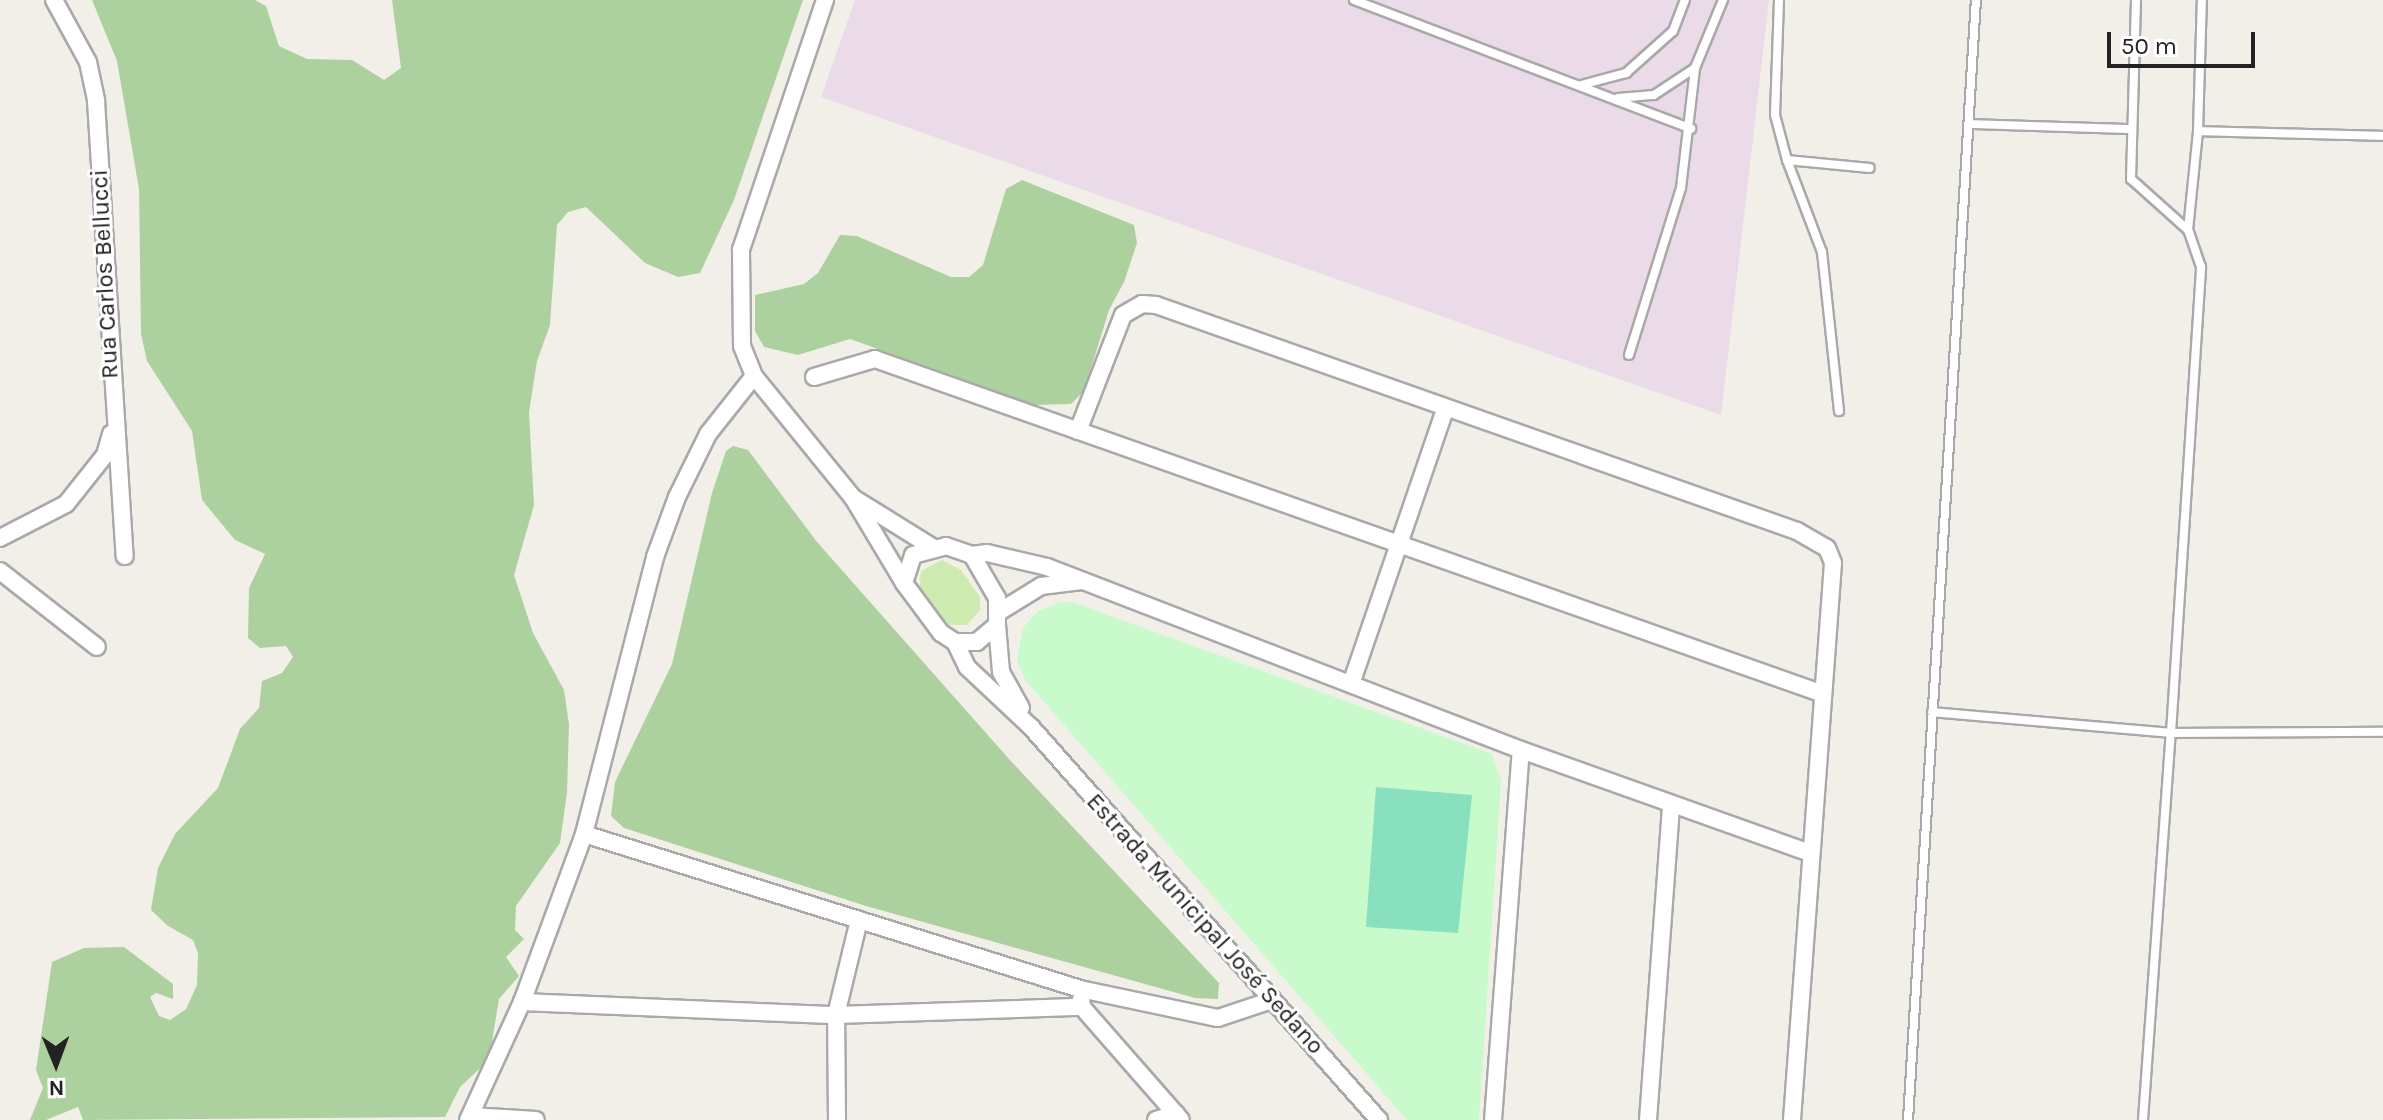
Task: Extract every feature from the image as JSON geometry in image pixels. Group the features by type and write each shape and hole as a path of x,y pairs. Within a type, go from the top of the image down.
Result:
{"street":[{"name":"Rua Carlos Bellucci","path":"54,0 88,62 96,101 114,428 125,556"},
{"path":"825,0 741,250 742,346 754,376 853,498 927,617 955,642 977,642 998,618 1041,586 1082,581"},
{"path":"1078,431 1117,325 1142,304 1819,541 1833,563 1792,1120"},
{"path":"814,377 875,359 1400,549 1823,694"},
{"path":"536,1120 469,1118 522,1002 584,834 655,557 708,434 754,376"},
{"path":"1351,684 1400,549 1445,410"},
{"path":"0,538 66,504 105,455 114,428"},
{"path":"853,498 932,547"},
{"path":"904,583 913,555 932,547 946,546 972,555 987,553 1032,563 1521,750 1810,853"},
{"path":"972,555 992,585 998,618"},
{"path":"0,571 97,647"},
{"name":"Estrada Municipal José Sedano","path":"998,618 1001,672 1031,727"},
{"name":"Estrada Municipal José Sedano","path":"955,642 967,667 1031,727 1379,1120"},
{"path":"1493,1120 1521,750"},
{"path":"1648,1120 1671,804"},
{"path":"584,834 1080,989 1218,1018 1272,1000"},
{"path":"837,1120 836,1015 859,920"},
{"path":"1080,989 1082,1007 1179,1117"},
{"path":"522,1002 836,1015 1082,1007"},
{"path":"1156,1120 1179,1117"}],"lane":[{"path":"1354,0 1691,129"},
{"path":"1580,85 1626,73 1673,31 1685,0"},
{"path":"1629,355 1681,188 1691,129 1695,68 1723,0"},
{"path":"1779,0 1775,115 1787,160 1822,252 1839,411"},
{"path":"1908,1120 1976,0"},
{"path":"2136,0 2131,179 2188,230"},
{"path":"2143,1120 2201,267 2188,230 2198,131 2202,0"},
{"path":"1613,98 1654,95 1695,68"},
{"path":"1970,124 2131,129"},
{"path":"2198,131 2383,136"},
{"path":"1787,160 1870,168"},
{"path":"1932,712 2171,733 2383,732"}],"shaded area":[{"path":"855,0 1769,0 1721,415 821,97"}],"green space":[{"path":"92,0 255,0 266,6 279,46 307,59 352,60 384,80 401,68 392,0 803,0 734,200 700,273 678,277 645,263 586,207 568,212 557,225 550,325 537,361 529,412 534,505 514,575 533,633 564,690 569,724 567,793 560,843 516,906 515,930 524,939 506,957 519,976 499,999 489,1060 460,1087 445,1117 83,1120 78,1107 46,1120 30,1120 43,1088 36,1070 52,962 84,948 124,947 173,984 173,999 156,993 150,997 159,1016 170,1020 186,1009 197,985 198,953 193,940 168,926 151,910 158,868 175,834 218,788 240,729 259,708 262,681 282,673 293,657 286,646 260,648 248,638 249,588 265,554 235,540 202,500 192,431 147,361 141,334 139,189 117,61"},
{"path":"1022,180 1134,225 1137,243 1124,282 1109,310 1084,391 1071,404 1035,405 850,339 798,355 764,347 755,331 755,295 804,284 818,273 840,235 857,236 951,277 969,277 983,265 1006,189"},
{"path":"733,446 748,450 817,542 1009,759 1219,983 1218,999 1195,998 866,906 624,828 611,816 615,782 672,664 712,493 726,451"},
{"path":"942,560 961,570 980,597 980,610 967,625 949,625 919,593 921,571"},
{"path":"1060,602 1072,602 1492,754 1501,781 1479,1120 1407,1120 1026,681 1017,660 1023,628 1038,611"},
{"path":"1376,787 1472,795 1458,933 1366,927"}]}
